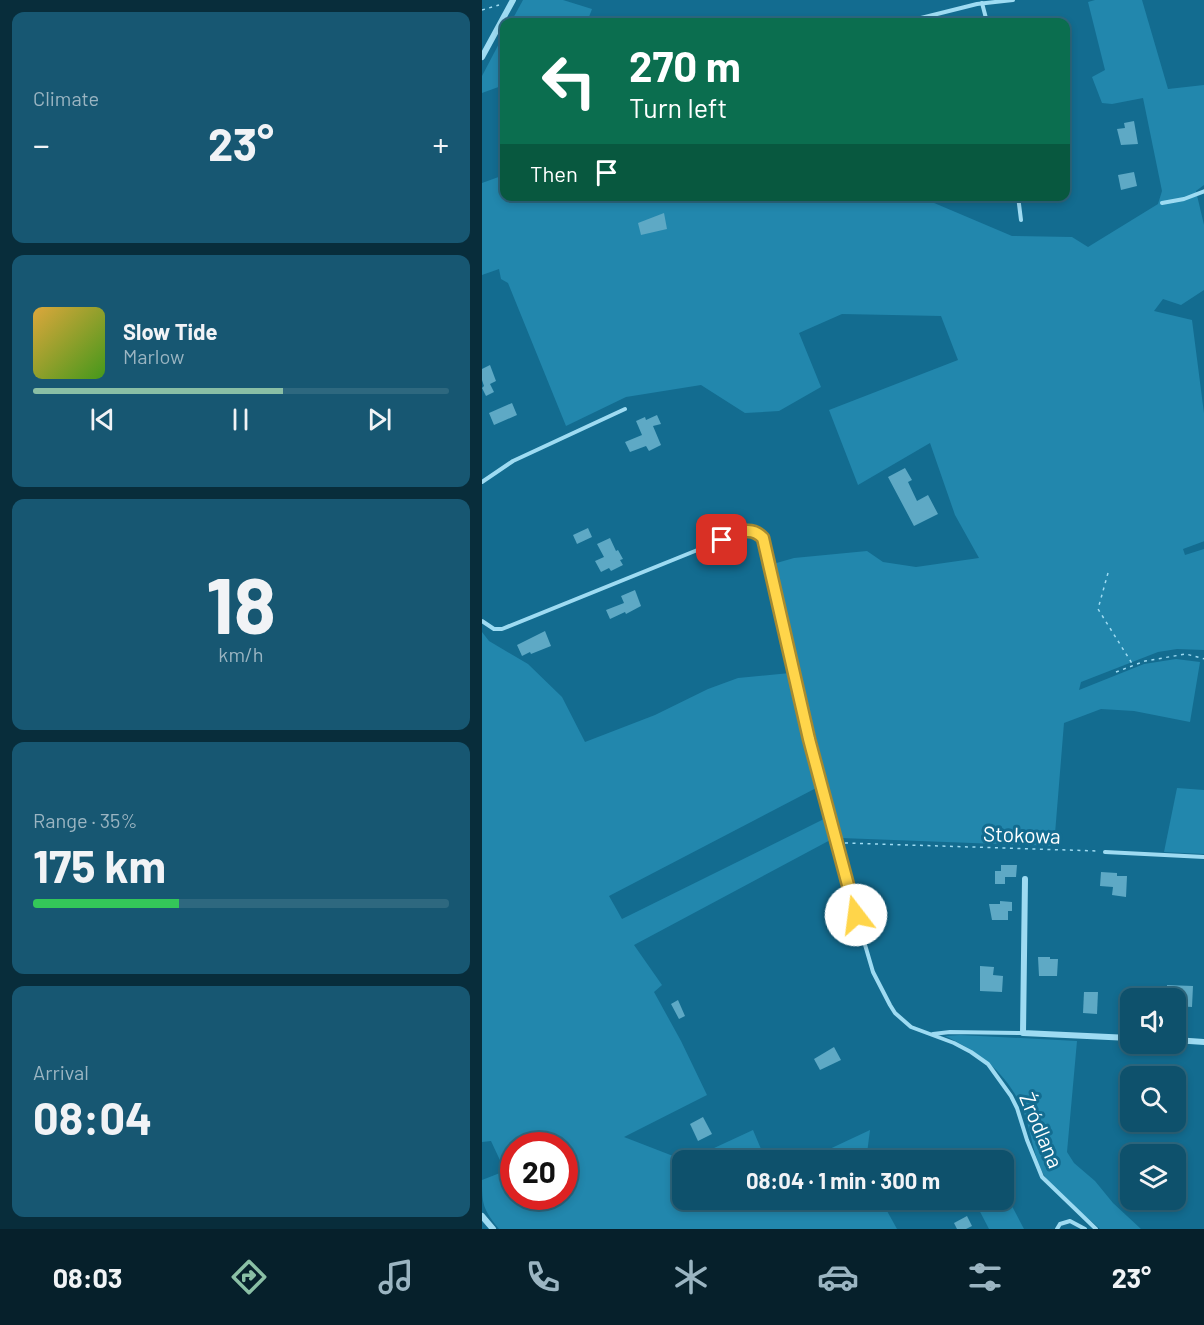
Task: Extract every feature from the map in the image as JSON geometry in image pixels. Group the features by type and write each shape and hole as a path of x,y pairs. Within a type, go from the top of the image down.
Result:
{"street":[{"path":"503,18 512,1"},
{"path":"482,57 500,23"},
{"path":"1025,879 1024,1034 1120,1038"},
{"path":"1186,1041 1205,1042"},
{"path":"482,1216 493,1229"}],"lane":[{"path":"921,18 982,3 1013,0"},
{"path":"982,3 986,18"},
{"path":"1162,203 1184,199 1205,191"},
{"path":"1019,201 1021,220"},
{"path":"482,482 514,461 625,409"},
{"name":"Źródlana","path":"482,621 494,629 502,629 750,530 757,532 763,538 809,739 873,972 895,1013 911,1027 971,1052 988,1064 1017,1108 1026,1140 1042,1177 1096,1229"},
{"path":"1105,852 1205,857"},
{"path":"932,1034 950,1032 1024,1034"},
{"path":"1057,1229 1060,1224 1070,1221 1085,1229"}],"path":[{"path":"482,10 512,1"},
{"path":"1108,573 1098,609 1133,666"},
{"path":"1116,672 1145,661 1186,654 1205,659"},
{"name":"Stokowa","path":"838,843 1105,852"}],"shaded area":[{"path":"523,0 563,0 592,9 589,18 513,18"},
{"path":"1142,0 1168,89 1204,85 1204,185 1196,191 1204,225 1204,290 1181,305 1163,299 1154,311 1192,320 1205,421 1205,541 1183,549 1185,555 1204,549 1204,650 1177,649 1158,652 1081,682 1079,690 1144,664 1176,659 1200,662 1190,722 1134,711 1101,709 1064,723 1054,846 841,838 773,564 794,558 867,551 883,562 916,567 979,558 955,515 930,443 858,485 829,410 958,360 941,316 842,314 799,333 821,387 779,411 745,413 701,385 626,397 566,426 508,283 501,279 499,269 482,275 482,183 500,176 500,201 929,201 1012,236 1072,237 1088,247 1158,204 1162,191 1143,98 1112,104 1102,103 1092,77 1105,70 1088,2"},
{"path":"500,42 500,86 482,93 482,76"},
{"path":"482,632 489,641 528,664 562,697 585,742 655,715 708,689 738,678 790,673 820,786 609,896 622,919 828,817 834,838 634,945 662,985 654,992 707,1095 624,1137 672,1156 672,1210 887,1210 897,1229 499,1229 484,1206 482,1180 500,1173 500,1210 578,1210 578,1132 500,1132 500,1160 491,1141 482,1142"},
{"path":"1177,788 1204,790 1204,854 1164,852"},
{"path":"945,1036 1077,1041 1067,1152 1074,1163 1095,1181 1113,1203 1141,1229 1100,1229 1055,1189 1041,1169 1022,1107 1015,1093 985,1060"},
{"path":"753,1130 761,1150 710,1150"},
{"path":"870,1130 867,1150 827,1150"},
{"path":"979,1210 1014,1210 1024,1229 989,1229"}],"building":[{"path":"1134,121 1138,144 1121,145 1117,129 1125,128 1124,123"},
{"path":"1134,172 1137,186 1121,190 1118,175"},
{"path":"664,213 667,229 641,235 638,223"},
{"path":"490,365 496,381 490,384 494,392 486,396 482,388 484,386 482,369"},
{"path":"512,403 517,415 494,425 489,413"},
{"path":"657,415 661,424 653,426 661,445 649,451 646,446 630,452 625,442 642,435 636,421"},
{"path":"905,468 912,480 908,482 917,501 928,495 938,514 914,526 888,477"},
{"path":"588,528 592,537 577,544 573,535"},
{"path":"610,538 623,559 620,560 623,565 611,571 609,568 601,572 595,561 604,557 597,544"},
{"path":"635,590 641,606 610,619 606,610 624,603 621,596"},
{"path":"545,631 551,646 522,656 517,645"},
{"path":"1001,865 1017,865 1016,877 1005,877 1005,884 995,884 995,871 1001,871"},
{"path":"1101,872 1127,876 1126,897 1112,895 1113,887 1100,886"},
{"path":"1000,901 1012,902 1012,911 1008,911 1008,920 992,920 989,904 1000,904"},
{"path":"1038,957 1058,959 1057,976 1039,976"},
{"path":"980,966 994,967 993,975 1003,976 1002,992 980,991"},
{"path":"1167,985 1193,986 1192,1007 1186,1007 1186,988 1167,988"},
{"path":"1084,992 1098,992 1097,1014 1083,1013"},
{"path":"678,1000 685,1016 679,1019 671,1004"},
{"path":"834,1047 841,1060 820,1070 814,1059"},
{"path":"703,1117 712,1134 698,1141 690,1124"},
{"path":"967,1216 972,1226 957,1229 954,1223"}],"route":[{"path":"722,540 750,530 757,532 763,538 766,546 809,739 856,915"}]}
